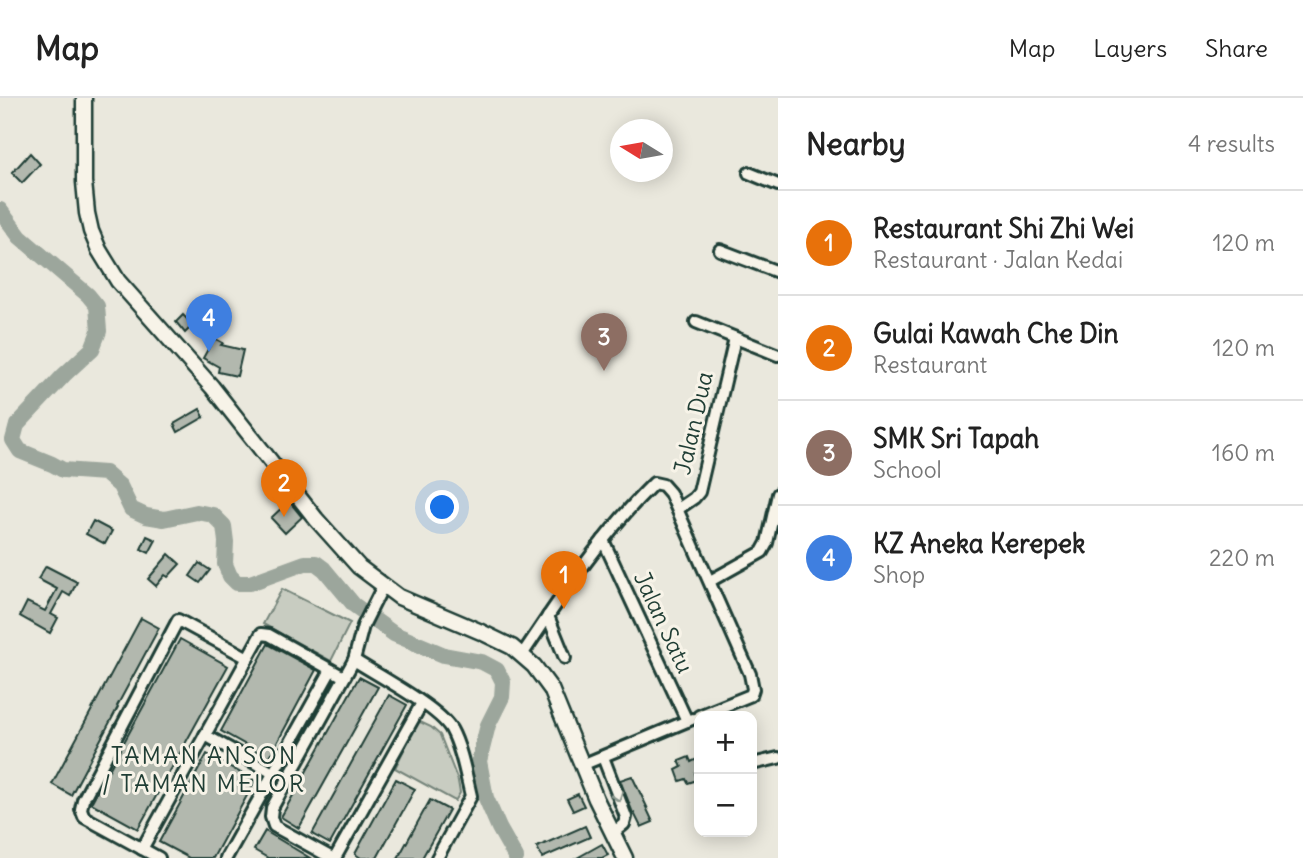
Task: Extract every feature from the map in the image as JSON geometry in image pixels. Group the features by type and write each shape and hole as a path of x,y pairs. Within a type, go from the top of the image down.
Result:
{"main road":[{"path":"84,98 84,183 87,213 91,231 118,281 212,387 316,519 359,567 399,597 502,642 522,654 534,666 551,689 612,834 625,858"}],"street":[{"path":"749,173 778,185"},
{"path":"720,250 778,272"},
{"path":"696,322 778,355"},
{"name":"Jalan Dua","path":"678,509 699,492 735,338"},
{"path":"522,654 603,540 654,483 663,485 670,492 678,509 750,674 753,689 751,695 721,711"},
{"path":"710,581 762,552 774,536 778,494"},
{"name":"Jalan Satu","path":"603,540 687,721"},
{"path":"383,586 363,626 354,660 272,808 274,826 333,858 422,703"},
{"path":"548,616 565,658"},
{"path":"159,858 84,817 81,809 83,800 178,620 248,658"},
{"path":"142,849 261,634 269,635 344,677"},
{"path":"354,660 438,714 450,728 457,744 471,796 437,858"},
{"path":"226,858 331,670"},
{"path":"582,765 694,718"},
{"path":"205,735 273,773"},
{"path":"603,757 626,817 624,824 612,834"},
{"path":"757,763 778,758"}],"shaded area":[{"path":"282,589 350,623 331,661 263,624"},
{"path":"418,721 440,735 458,781 460,793 455,801 395,768"}],"building":[{"path":"30,153 40,164 22,183 12,173"},
{"path":"209,309 223,317 210,339 196,331"},
{"path":"183,315 193,325 185,333 176,322"},
{"path":"214,338 223,343 221,345 243,350 237,376 218,372 219,367 203,358"},
{"path":"200,409 204,417 178,432 174,424"},
{"path":"289,501 302,517 285,533 271,518"},
{"path":"93,521 112,531 105,544 86,534"},
{"path":"147,536 156,540 149,553 141,549"},
{"path":"169,554 180,564 156,586 148,579"},
{"path":"199,563 210,570 200,583 190,576"},
{"path":"46,566 77,582 70,596 63,592 51,614 58,618 50,633 20,616 27,602 45,611 57,589 38,579"},
{"path":"141,618 159,628 71,795 52,784"},
{"path":"180,639 228,666 138,829 91,803"},
{"path":"268,644 316,670 269,758 221,731"},
{"path":"359,677 378,687 299,828 281,817"},
{"path":"389,695 407,705 330,844 312,834"},
{"path":"207,754 255,781 213,858 189,858 159,842"},
{"path":"689,757 691,762 694,760 694,781 680,781 676,770 682,767 679,761"},
{"path":"632,776 653,822 641,827 620,780"},
{"path":"396,779 415,789 377,858 361,858 355,854"},
{"path":"578,794 584,806 573,811 567,799"},
{"path":"430,800 449,810 422,858 398,858"},
{"path":"585,826 590,837 542,858 537,847"},
{"path":"265,831 310,858 268,858 254,850"},
{"path":"602,844 608,855 602,858 577,858"}],"waterway":[{"path":"0,210 20,237 88,295 97,306 99,331 92,349 17,425 13,440 20,451 63,470 105,473 120,486 131,509 146,516 164,519 197,512 213,515 224,526 225,564 230,576 237,583 250,583 305,563 316,563 354,605 394,634 444,655 482,662 497,670 503,682 502,697 488,725 479,761 486,798 516,858"}],"place":[{"name":"KZ Aneka Kerepek","path":"209,352"},
{"name":"SMK Sri Tapah","path":"604,371"},
{"name":"Gulai Kawah Che Din","path":"284,517"},
{"name":"Restaurant Shi Zhi Wei","path":"564,609"}],"district":[{"name":"TAMAN ANSON / TAMAN MELOR","path":"204,769"}]}
